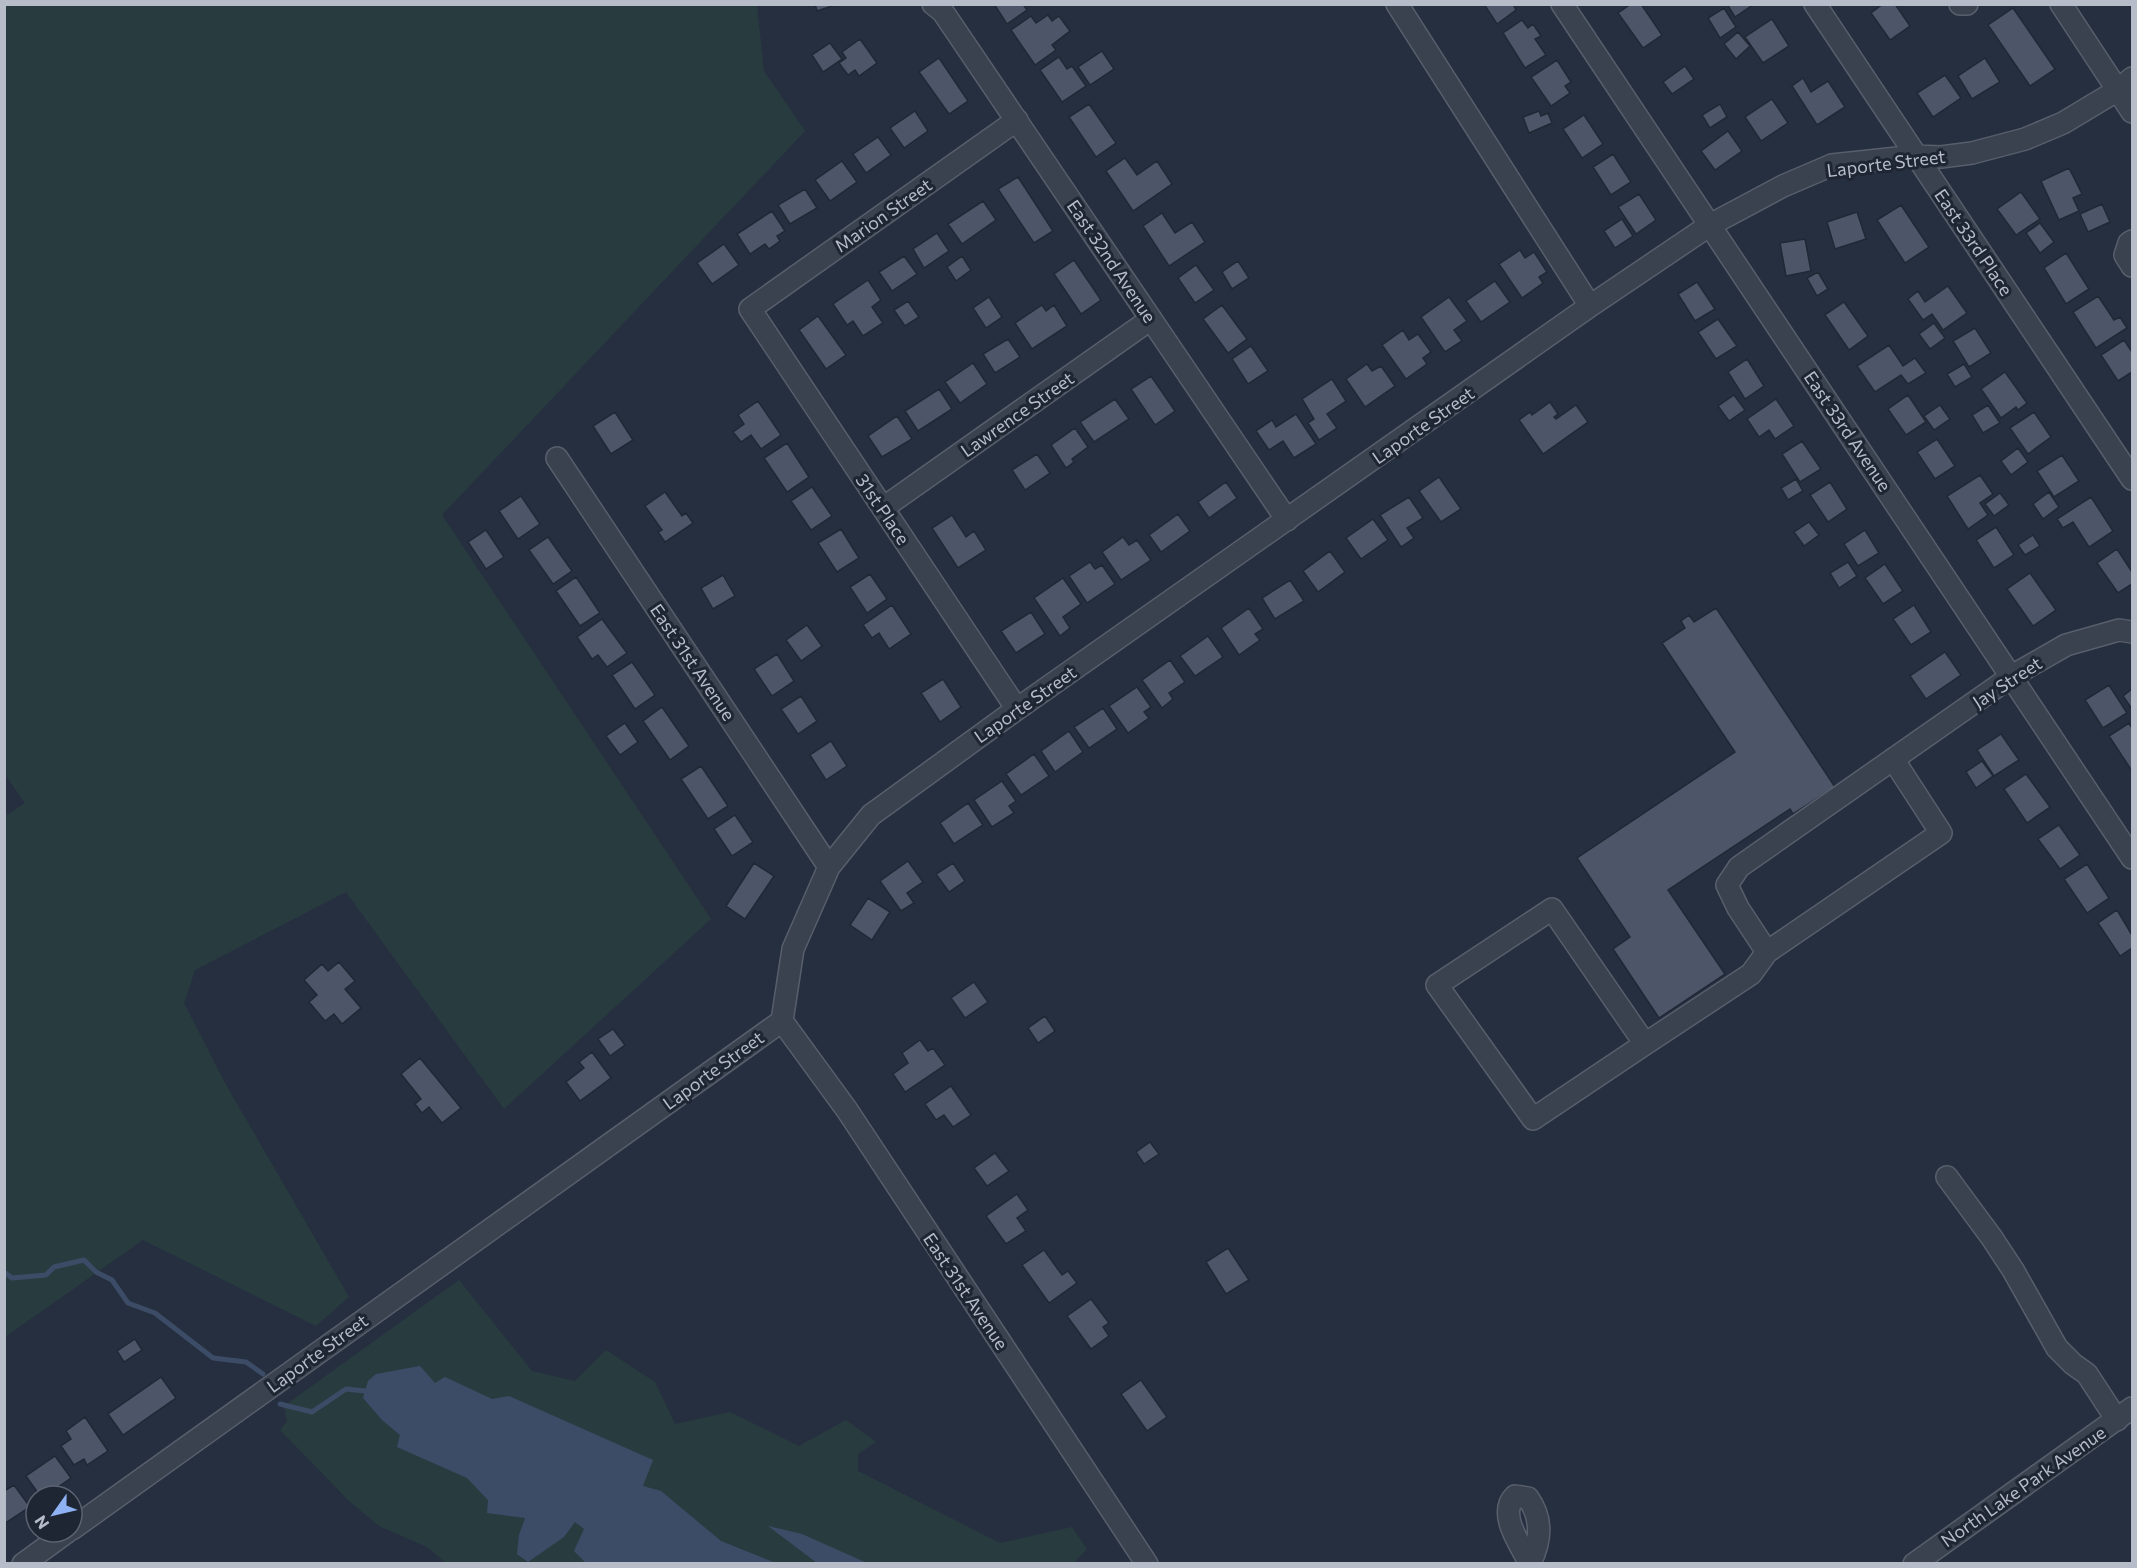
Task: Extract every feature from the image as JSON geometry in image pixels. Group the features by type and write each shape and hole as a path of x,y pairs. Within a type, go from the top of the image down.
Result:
{"street":[{"name":"East 32nd Avenue","path":"933,4 943,12 1287,520"},
{"path":"1397,4 1590,306"},
{"name":"East 33rd Avenue","path":"1562,4 2133,858"},
{"name":"East 33rd Place","path":"1815,4 2133,479"},
{"path":"1960,4 1967,4"},
{"path":"2061,4 2125,84 2133,112"},
{"name":"Laporte Street","path":"84,1520 782,1021 793,949 829,867 871,815 1590,306 1710,225 1783,186 1832,165 1972,153 2025,139 2063,123 2125,84"},
{"name":"Marion Street","path":"750,309 1017,120"},
{"path":"2133,241 2129,243 2125,255 2133,266"},
{"name":"31st Place","path":"750,309 1017,710"},
{"name":"Lawrence Street","path":"883,508 1151,319"},
{"name":"East 31st Avenue","path":"557,458 829,867"},
{"name":"Jay Street","path":"1767,952 1738,908 1727,885 1739,867 2012,676 2066,645 2119,630 2133,632"},
{"path":"1645,1044 1552,909 1437,985 1533,1119 1751,974 1767,952 1941,833 1893,759"},
{"name":"East 31st Avenue","path":"782,1021 847,1110 1147,1563"},
{"path":"1947,1177 2002,1254 2057,1348 2087,1374 2125,1414"},
{"name":"North Lake Park Avenue","path":"1914,1563 2125,1414"},
{"path":"23,1563 50,1544"}],"green space":[{"path":"5,4 757,5 764,71 805,131 442,515 711,919 504,1109 346,892 195,970 184,1003 225,1083 349,1297 316,1326 143,1240 5,1337 4,817 25,803 4,773"},
{"path":"459,1280 532,1371 575,1381 606,1350 655,1382 675,1424 730,1412 799,1446 846,1420 876,1442 858,1454 858,1471 1000,1543 1072,1527 1087,1549 1073,1564 446,1563 427,1547 379,1526 349,1501 280,1430 287,1421 284,1406"}],"water":[{"path":"420,1366 435,1383 445,1377 492,1399 509,1396 653,1460 643,1486 661,1491 721,1541 776,1563 586,1563 574,1551 584,1529 575,1522 564,1537 528,1562 517,1554 519,1535 525,1518 487,1513 488,1500 467,1478 397,1447 400,1435 382,1420 363,1398 368,1381 376,1374"},
{"path":"768,1526 802,1534 867,1563 817,1563"}],"building":[{"path":"815,4 838,4 817,11"},
{"path":"994,4 1023,4 1027,10 1007,24"},
{"path":"1484,4 1513,4 1516,10 1497,24"},
{"path":"1631,4 1641,4 1662,35 1643,48 1618,13"},
{"path":"1727,4 1754,4 1735,17"},
{"path":"1883,4 1895,4 1910,26 1890,40 1871,13"},
{"path":"1724,8 1736,27 1720,38 1708,18"},
{"path":"2013,8 2055,69 2030,86 1988,25"},
{"path":"1048,15 1052,21 1059,16 1070,31 1052,45 1056,50 1035,65 1011,30 1031,16 1036,23"},
{"path":"1772,19 1789,46 1763,63 1745,37"},
{"path":"1522,20 1528,28 1533,24 1541,36 1535,39 1546,55 1525,68 1503,33"},
{"path":"1738,32 1750,46 1736,59 1724,44"},
{"path":"860,39 877,63 859,76 855,70 848,75 839,63 846,58 842,52"},
{"path":"830,43 842,59 823,72 812,55"},
{"path":"1102,51 1114,69 1090,85 1078,67"},
{"path":"1059,57 1067,69 1072,66 1086,86 1062,102 1040,70"},
{"path":"939,58 968,101 949,114 919,72"},
{"path":"1985,58 2000,82 1972,99 1958,76"},
{"path":"1557,60 1571,82 1565,86 1570,93 1551,106 1531,77"},
{"path":"1685,66 1694,79 1672,94 1663,82"},
{"path":"1945,75 1961,98 1933,117 1917,93"},
{"path":"1803,78 1811,92 1828,81 1845,107 1817,125 1792,86"},
{"path":"1772,99 1788,123 1761,141 1745,117"},
{"path":"1089,104 1116,143 1096,157 1069,117"},
{"path":"1720,104 1727,117 1710,128 1702,115"},
{"path":"915,111 928,131 904,148 890,128"},
{"path":"1539,111 1541,116 1548,113 1552,123 1529,133 1523,117"},
{"path":"1584,115 1603,144 1582,158 1563,129"},
{"path":"1728,131 1742,151 1715,170 1701,151"},
{"path":"878,137 891,155 866,173 853,154"},
{"path":"1613,154 1631,182 1611,195 1593,167"},
{"path":"1125,158 1137,175 1157,161 1172,184 1133,211 1106,171"},
{"path":"842,161 857,182 830,201 815,180"},
{"path":"2069,168 2082,194 2073,198 2079,211 2059,220 2041,181"},
{"path":"1018,177 1053,231 1034,243 998,189"},
{"path":"805,189 817,208 790,224 778,205"},
{"path":"2021,192 2040,219 2016,235 1997,209"},
{"path":"1639,194 1656,220 1636,234 1618,207"},
{"path":"983,201 996,220 962,244 948,224"},
{"path":"2102,204 2110,222 2088,232 2080,214"},
{"path":"1901,205 1929,247 1905,263 1877,220"},
{"path":"772,211 785,231 777,236 780,241 769,249 765,244 750,254 737,234"},
{"path":"1857,212 1866,239 1835,249 1827,222"},
{"path":"1162,213 1175,233 1192,222 1205,242 1169,266 1143,226"},
{"path":"1622,219 1633,236 1615,248 1604,231"},
{"path":"2040,223 2054,242 2040,253 2026,233"},
{"path":"937,233 949,251 924,268 913,249"},
{"path":"1805,239 1811,271 1786,276 1780,243"},
{"path":"724,244 739,265 712,284 697,263"},
{"path":"1520,250 1525,258 1534,252 1547,272 1539,277 1543,283 1522,298 1499,264"},
{"path":"2066,253 2089,289 2066,304 2044,268"},
{"path":"904,256 917,274 892,291 879,272"},
{"path":"962,256 971,270 956,281 947,267"},
{"path":"1074,260 1101,300 1081,314 1054,274"},
{"path":"1238,261 1249,278 1232,289 1222,272"},
{"path":"1196,265 1214,290 1195,303 1178,278"},
{"path":"1818,272 1828,289 1817,296 1807,278"},
{"path":"868,280 881,300 872,307 883,323 863,336 853,321 847,325 833,304"},
{"path":"1495,281 1510,302 1481,322 1466,301"},
{"path":"1697,282 1715,309 1695,321 1678,294"},
{"path":"1948,286 1967,313 1943,330 1932,314 1923,320 1908,299 1918,291 1925,302"},
{"path":"2098,296 2114,320 2120,317 2127,328 2096,348 2073,312"},
{"path":"989,297 1002,317 986,328 973,308"},
{"path":"1449,297 1467,321 1454,330 1462,341 1445,352 1421,317"},
{"path":"908,301 919,317 905,326 894,310"},
{"path":"1844,302 1868,336 1849,350 1825,315"},
{"path":"1042,305 1046,311 1054,305 1067,326 1032,349 1015,323"},
{"path":"1222,305 1247,339 1228,353 1203,319"},
{"path":"818,316 846,355 826,369 799,330"},
{"path":"1718,319 1737,346 1716,359 1698,332"},
{"path":"1934,323 1945,338 1930,349 1919,334"},
{"path":"1975,328 1991,353 1969,367 1953,341"},
{"path":"1403,330 1409,340 1418,334 1431,352 1423,358 1427,364 1406,379 1382,345"},
{"path":"1008,339 1020,357 995,373 983,354"},
{"path":"2124,340 2132,352 2132,372 2118,381 2101,355"},
{"path":"1889,345 1903,366 1915,358 1926,373 1908,384 1901,375 1875,392 1857,366"},
{"path":"1251,346 1268,371 1248,384 1232,359"},
{"path":"1747,359 1764,386 1745,399 1728,372"},
{"path":"973,363 987,384 960,403 945,382"},
{"path":"1367,364 1372,371 1381,366 1395,386 1365,407 1346,379"},
{"path":"1964,364 1972,377 1955,387 1947,374"},
{"path":"2005,372 2027,403 2018,410 2016,407 2001,418 1981,389"},
{"path":"1151,376 1175,411 1155,425 1131,389"},
{"path":"1332,379 1346,401 1327,414 1337,428 1319,440 1308,423 1314,419 1302,399"},
{"path":"939,389 952,409 918,431 905,411"},
{"path":"1734,395 1745,410 1729,421 1718,406"},
{"path":"1908,395 1926,422 1906,435 1888,409"},
{"path":"1115,399 1129,419 1094,442 1080,422"},
{"path":"1776,399 1794,426 1775,439 1769,430 1759,437 1747,419"},
{"path":"758,401 781,435 761,449 751,435 741,442 733,432 744,424 738,415"},
{"path":"1550,402 1558,414 1554,417 1556,419 1576,405 1588,422 1543,454 1519,420 1530,412 1532,415"},
{"path":"1940,405 1950,419 1934,430 1924,416"},
{"path":"1988,405 2000,423 1983,433 1972,415"},
{"path":"615,412 633,440 611,454 593,426"},
{"path":"2034,412 2051,437 2028,454 2010,428"},
{"path":"1296,414 1316,444 1294,458 1283,441 1269,450 1256,431 1272,420 1276,427"},
{"path":"897,416 912,439 882,457 868,436"},
{"path":"1075,428 1088,447 1072,459 1074,462 1066,468 1051,445"},
{"path":"1937,439 1955,466 1935,479 1917,452"},
{"path":"1802,441 1821,469 1800,482 1782,454"},
{"path":"787,443 809,477 787,492 764,458"},
{"path":"2018,448 2028,462 2011,475 2001,461"},
{"path":"1037,454 1050,473 1025,490 1012,470"},
{"path":"2062,455 2079,481 2054,497 2037,471"},
{"path":"1980,475 1993,494 1980,503 1988,515 1968,529 1947,496"},
{"path":"1439,477 1461,509 1441,522 1419,491"},
{"path":"1796,479 1803,491 1788,500 1781,488"},
{"path":"1226,482 1237,498 1209,518 1198,502"},
{"path":"1830,482 1847,509 1828,522 1810,495"},
{"path":"812,487 832,516 811,530 791,501"},
{"path":"665,492 682,516 686,513 693,523 665,542 658,532 662,530 645,506"},
{"path":"2049,492 2059,507 2043,519 2033,504"},
{"path":"2000,493 2009,505 1994,516 1985,504"},
{"path":"521,496 540,524 518,539 499,511"},
{"path":"1409,497 1423,518 1407,528 1414,538 1401,547 1380,515"},
{"path":"2091,497 2113,531 2089,547 2073,522 2063,528 2057,519"},
{"path":"1178,514 1190,531 1161,552 1149,535"},
{"path":"952,515 966,537 974,531 986,550 958,568 932,528"},
{"path":"1373,519 1388,540 1361,559 1346,538"},
{"path":"1809,522 1819,535 1804,546 1794,532"},
{"path":"1996,527 2014,555 1994,568 1976,540"},
{"path":"841,529 859,558 837,572 818,543"},
{"path":"486,530 504,557 486,569 468,542"},
{"path":"1865,530 1879,553 1858,566 1844,544"},
{"path":"2033,535 2040,546 2025,555 2018,545"},
{"path":"548,537 572,571 553,584 529,550"},
{"path":"1123,537 1129,545 1137,540 1151,560 1121,580 1102,552"},
{"path":"2117,549 2132,572 2132,584 2118,593 2097,563"},
{"path":"1330,551 1345,572 1318,592 1303,571"},
{"path":"1090,562 1095,569 1102,565 1115,584 1087,603 1069,576"},
{"path":"1848,562 1857,576 1839,588 1830,573"},
{"path":"1885,564 1903,591 1883,604 1865,578"},
{"path":"2030,573 2056,610 2033,626 2007,589"},
{"path":"870,574 887,599 867,613 850,587"},
{"path":"723,575 735,596 713,609 701,588"},
{"path":"576,577 600,613 580,626 556,591"},
{"path":"1063,578 1081,604 1063,617 1070,628 1060,636 1034,598"},
{"path":"1290,580 1304,601 1275,619 1262,598"},
{"path":"892,605 911,634 889,649 879,633 872,638 863,625"},
{"path":"1914,605 1931,632 1911,645 1893,619"},
{"path":"1249,608 1263,629 1255,634 1260,640 1239,655 1221,628"},
{"path":"1716,608 1835,787 1793,814 1790,809 1668,890 1725,974 1659,1018 1613,949 1630,937 1577,858 1735,752 1662,643 1685,628 1681,621 1689,615 1694,622"},
{"path":"1031,612 1045,634 1016,653 1001,631"},
{"path":"602,619 627,653 607,667 598,655 592,659 577,637"},
{"path":"807,625 822,646 801,661 786,640"},
{"path":"1208,636 1223,657 1195,676 1180,656"},
{"path":"1945,652 1961,675 1926,699 1910,676"},
{"path":"777,654 794,681 772,696 754,669"},
{"path":"1170,660 1185,682 1169,693 1173,699 1162,708 1142,680"},
{"path":"632,662 655,695 635,709 612,675"},
{"path":"943,679 961,707 940,722 921,693"},
{"path":"2109,685 2127,713 2103,728 2085,700"},
{"path":"1137,687 1151,707 1144,712 1149,718 1128,733 1109,706"},
{"path":"2132,689 2132,709 2123,696"},
{"path":"801,696 817,721 798,734 781,709"},
{"path":"662,707 689,746 670,760 643,721"},
{"path":"1103,708 1117,729 1089,748 1074,727"},
{"path":"625,723 638,742 620,755 606,736"},
{"path":"2129,723 2132,728 2132,771 2109,736"},
{"path":"1069,731 1083,752 1055,772 1041,751"},
{"path":"2001,734 2019,760 1994,776 1977,750"},
{"path":"831,741 847,766 826,780 810,755"},
{"path":"1034,754 1049,776 1021,795 1006,774"},
{"path":"1982,761 1993,776 1976,788 1966,772"},
{"path":"701,766 728,806 708,819 681,779"},
{"path":"2026,774 2050,807 2027,823 2004,789"},
{"path":"1002,781 1016,801 1009,806 1014,813 992,827 974,800"},
{"path":"968,803 983,825 954,844 940,823"},
{"path":"735,815 753,842 732,856 714,829"},
{"path":"2059,825 2080,855 2060,869 2038,839"},
{"path":"908,861 923,882 907,893 914,903 901,911 880,881"},
{"path":"754,863 774,876 745,919 726,906"},
{"path":"953,863 965,881 949,892 936,874"},
{"path":"2087,864 2109,898 2087,913 2064,879"},
{"path":"868,898 890,912 872,940 850,925"},
{"path":"2117,910 2132,935 2132,948 2120,956 2098,923"},
{"path":"339,962 355,981 345,989 361,1008 342,1024 334,1014 325,1021 309,1002 317,995 304,980 322,964 328,971"},
{"path":"974,982 988,1002 965,1018 951,998"},
{"path":"1045,1016 1055,1031 1038,1043 1028,1028"},
{"path":"613,1029 625,1045 610,1056 598,1039"},
{"path":"920,1040 928,1051 933,1048 945,1065 905,1092 893,1074 908,1063 902,1053"},
{"path":"592,1052 611,1078 580,1101 566,1082 584,1068 579,1062"},
{"path":"420,1058 461,1108 442,1123 429,1107 422,1113 415,1104 421,1099 401,1074"},
{"path":"951,1086 971,1115 953,1127 944,1115 936,1120 925,1104"},
{"path":"1150,1142 1159,1154 1144,1164 1136,1152"},
{"path":"995,1153 1009,1171 987,1186 974,1168"},
{"path":"1017,1194 1028,1210 1017,1218 1026,1231 1006,1244 986,1216"},
{"path":"1228,1248 1249,1280 1226,1294 1206,1262"},
{"path":"1044,1250 1062,1275 1068,1271 1077,1283 1049,1303 1022,1265"},
{"path":"1091,1299 1109,1323 1103,1327 1109,1336 1091,1349 1067,1316"},
{"path":"135,1339 142,1350 124,1362 117,1351"},
{"path":"161,1377 176,1398 123,1435 108,1414"},
{"path":"1141,1380 1167,1417 1147,1431 1121,1394"},
{"path":"85,1417 108,1451 87,1465 84,1459 74,1465 61,1446 71,1439 66,1431"},
{"path":"55,1456 71,1478 62,1484 32,1484 26,1476"},
{"path":"14,1485 24,1499 24,1511 4,1524 4,1491"}],"waterway":[{"path":"4,1272 12,1278 46,1275 54,1267 84,1260 96,1272 112,1280 128,1303 155,1313 213,1358 246,1362 263,1374"},
{"path":"280,1404 312,1412 346,1389 365,1391"}]}
